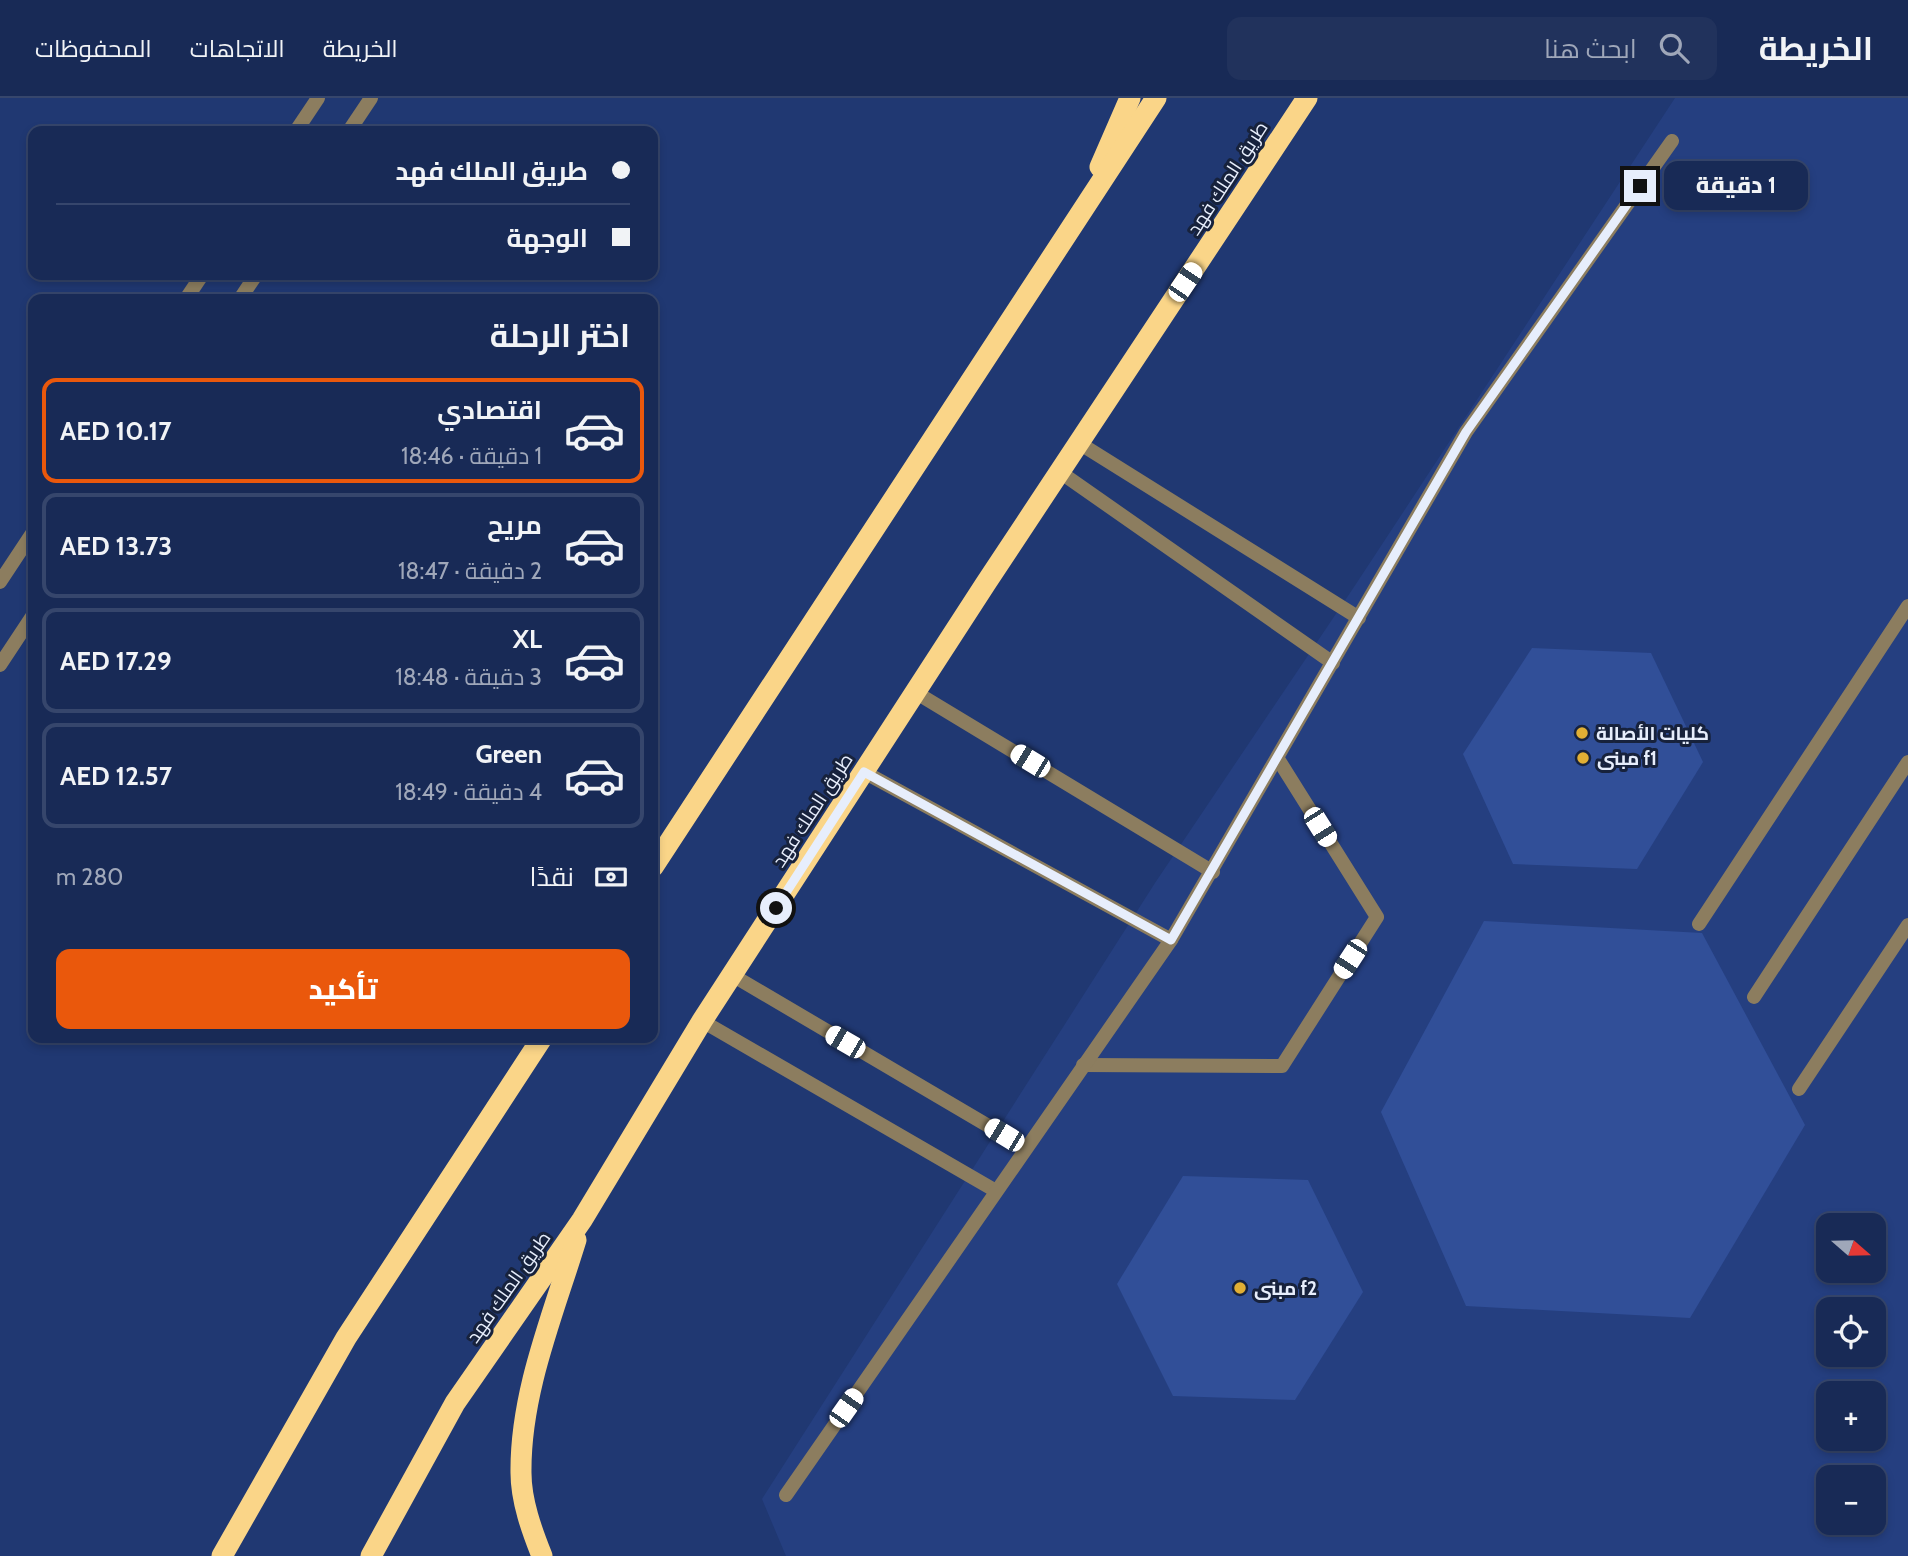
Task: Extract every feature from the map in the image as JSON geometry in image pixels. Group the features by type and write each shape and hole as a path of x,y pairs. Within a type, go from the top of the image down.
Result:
{"highway":[{"path":"1076,220 1130,98"},
{"path":"658,859 1156,98"},
{"name":"طريق الملك فهد","path":"371,1556 455,1403 582,1220 702,1021 915,692 1307,98"},
{"path":"222,1556 346,1338 539,1043"},
{"path":"542,1556 530,1525 521,1475 527,1404 582,1220"}],"street":[{"path":"299,126 318,98"},
{"path":"352,126 371,98"},
{"path":"786,1495 1171,940 1213,872 1466,432 1672,142"},
{"path":"1079,443 1359,618"},
{"path":"1060,472 1333,663"},
{"path":"0,582 28,540"},
{"path":"1699,924 1908,606"},
{"path":"0,665 28,623"},
{"path":"915,692 1213,872"},
{"path":"1083,1065 1282,1066 1370,928 1377,917 1278,759"},
{"path":"1754,997 1908,762"},
{"path":"864,772 1171,940"},
{"path":"1799,1088 1908,925"},
{"path":"732,975 1027,1148"},
{"path":"702,1021 996,1191"}],"shaded area":[{"name":"كليات الأصالة","path":"1675,98 1908,98 1908,1556 786,1556 762,1499 1155,883 1356,584"}],"building":[{"name":"مبنى f1","path":"1532,648 1651,653 1703,762 1637,869 1513,864 1463,754"},
{"path":"1484,921 1702,933 1805,1125 1690,1318 1466,1306 1381,1112"},
{"name":"مبنى f2","path":"1183,1176 1308,1180 1363,1292 1295,1400 1173,1396 1117,1284"}],"place":[{"name":"كليات الأصالة","path":"1582,733"},
{"name":"مبنى f1","path":"1583,758"},
{"name":"مبنى f2","path":"1240,1288"}],"route":[{"path":"776,908 864,772 1171,940 1213,872 1466,432 1640,186"}]}
